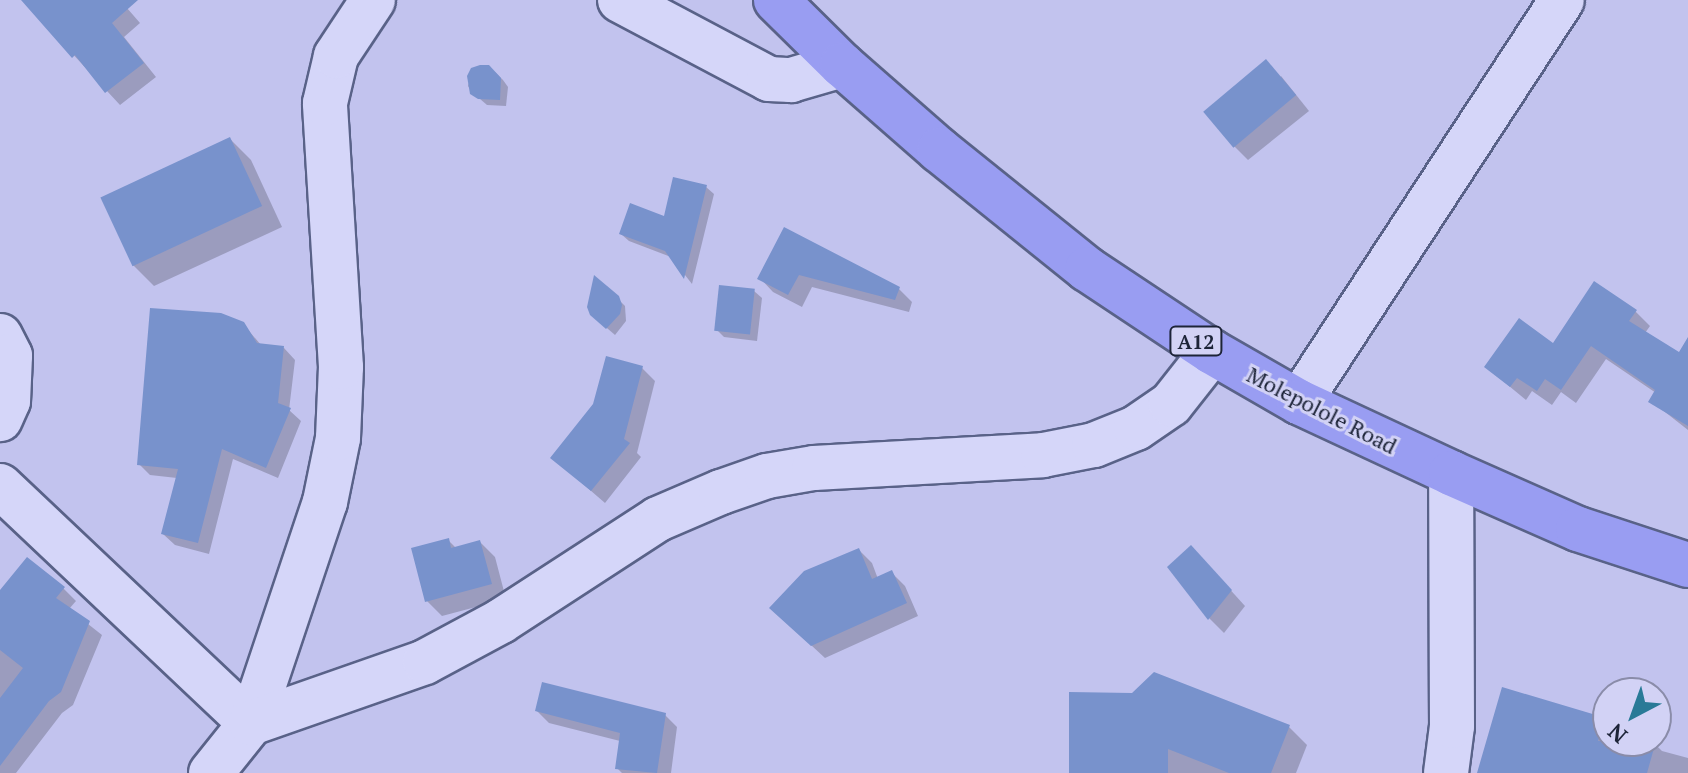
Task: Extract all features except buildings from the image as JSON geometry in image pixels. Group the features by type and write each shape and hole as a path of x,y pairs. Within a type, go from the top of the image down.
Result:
{"main road":[{"name":"Molepolole Road","path":"776,0 842,65 1087,269 1212,352 1299,402 1451,473 1578,529 1688,565"}],"street":[{"path":"211,773 251,723 325,502 338,438 341,367 325,103 336,56 373,0"},
{"path":"620,0 769,79 791,80 842,65"},
{"path":"1299,402 1562,0"},
{"path":"0,336 10,356 8,401 0,419"},
{"path":"251,723 425,662 513,613 658,519 721,492 767,476 814,468 1043,455 1094,445 1136,428 1171,404 1212,352"},
{"path":"1446,773 1452,726 1451,473"},
{"path":"0,486 251,723"}]}
